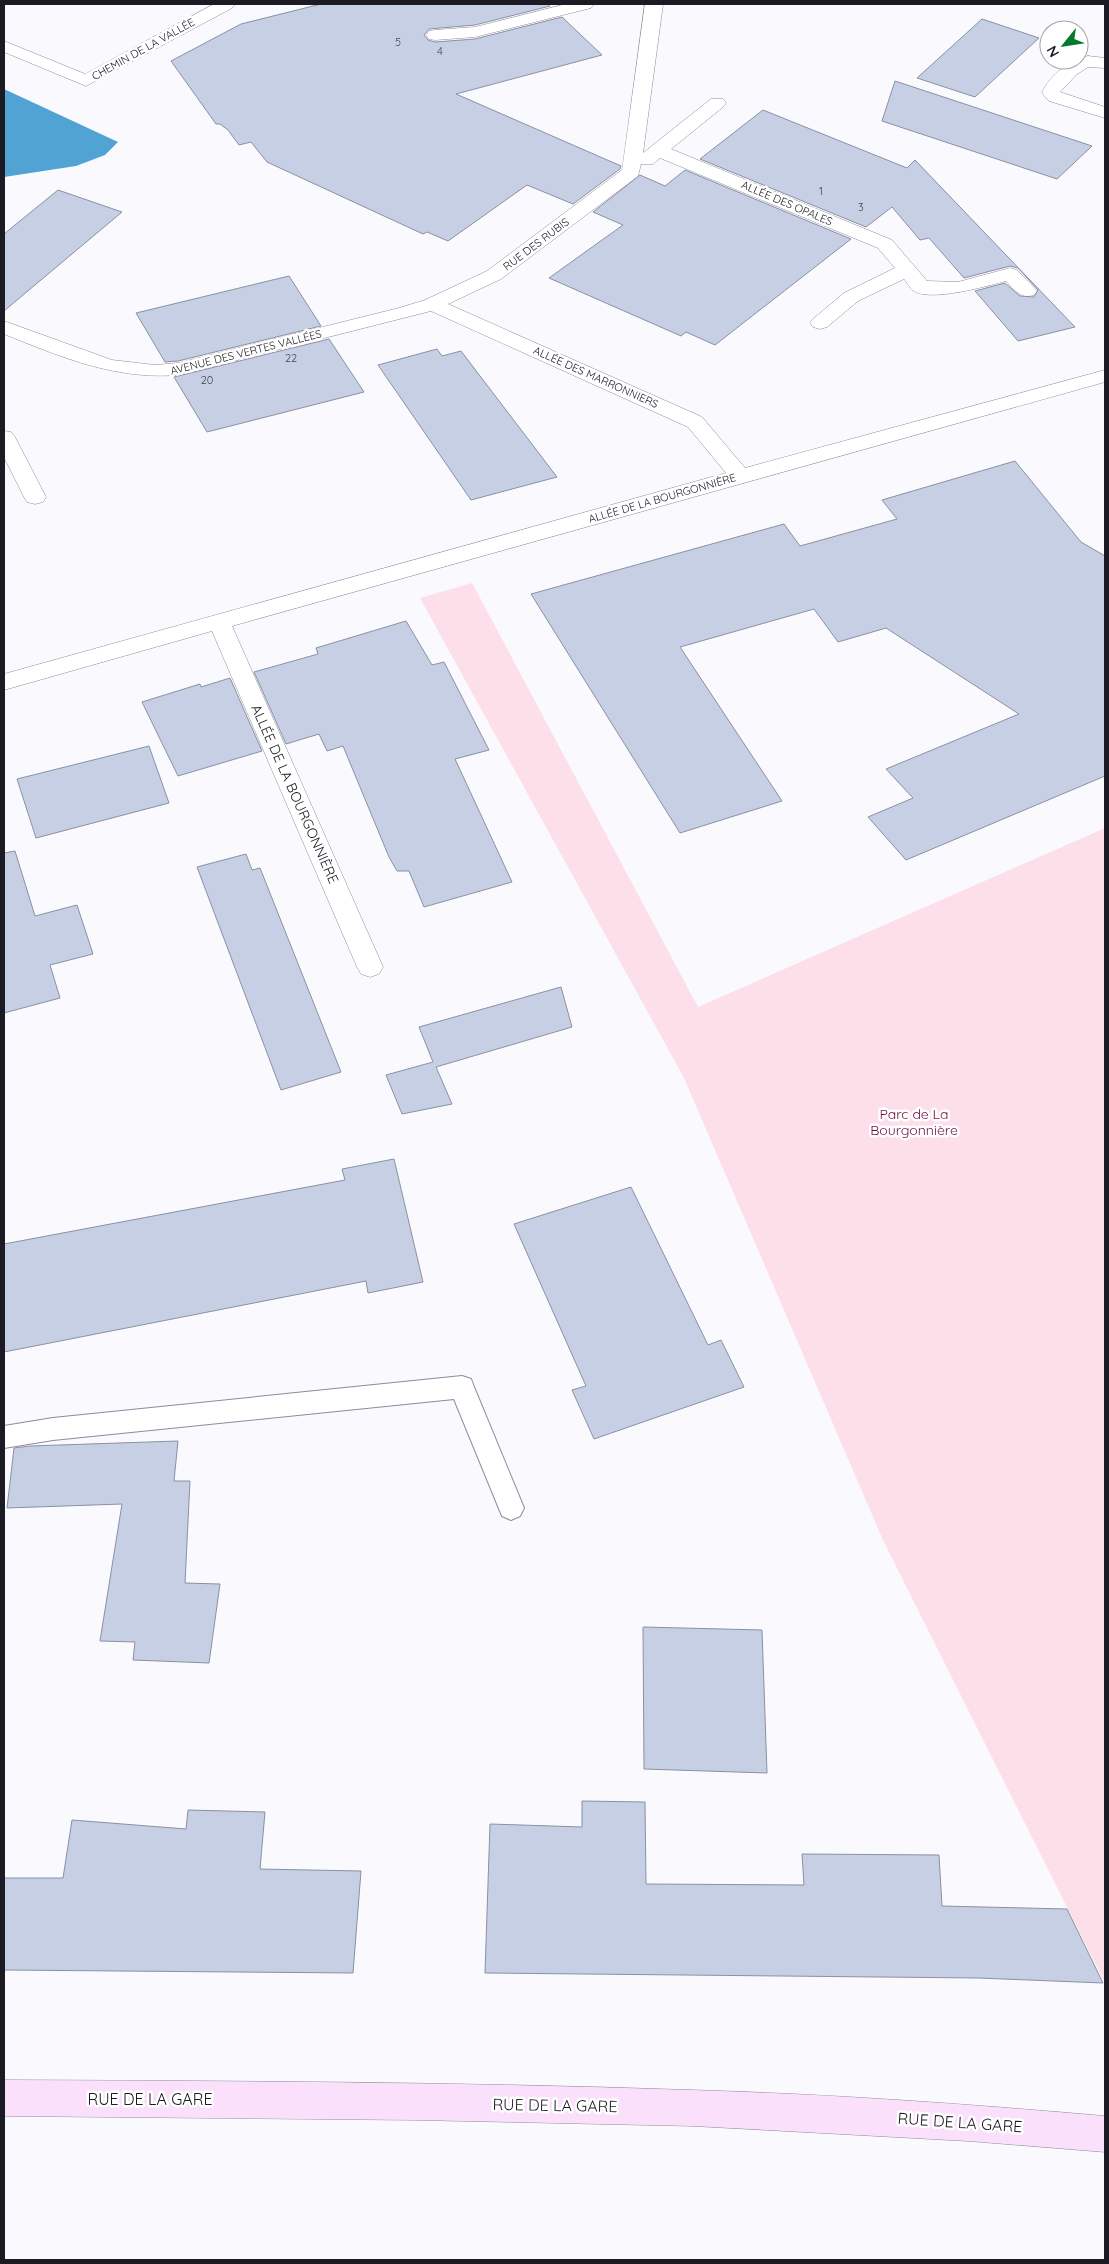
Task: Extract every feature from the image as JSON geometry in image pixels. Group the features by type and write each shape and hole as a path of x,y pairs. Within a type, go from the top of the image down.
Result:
{"street":[{"name":"CHEMIN DE LA VALLÉE","path":"4,46 86,81 226,4"},
{"path":"435,35 475,32 585,4"},
{"path":"632,172 654,4"},
{"path":"1105,63 1087,60 1080,63 1051,93 1055,97 1105,113"},
{"name":"RUE DES RUBIS","path":"432,304 494,275 632,172 717,103"},
{"name":"ALLÉE DES OPALES","path":"658,150 885,244 921,287 958,288 1010,274 1027,292"},
{"path":"820,323 851,297 907,270"},
{"name":"AVENUE DES VERTES VALLÉES","path":"4,327 116,368 156,373 432,304"},
{"name":"ALLÉE DES MARRONNIERS","path":"432,304 695,422 740,476"},
{"name":"ALLÉE DE LA BOURGONNIÈRE","path":"4,682 1105,376"},
{"path":"4,438 35,497"},
{"name":"ALLÉE DE LA BOURGONNIÈRE","path":"219,621 370,967"},
{"name":"RUE DE LA GARE","path":"4,2098 521,2104 840,2113 1003,2124 1105,2134"}],"lane":[{"path":"4,1437 53,1429 462,1387 511,1508"}],"green space":[{"name":"Parc de La Bourgonnière","path":"472,583 698,1007 1105,828 1105,1983 883,1540 684,1078 420,598"}],"water":[{"path":"4,89 118,142 105,155 76,166 4,177"}],"building":[{"path":"321,4 548,4 550,6 475,25 429,29 424,35 428,40 435,42 475,39 562,17 602,55 456,94 621,166 620,169 573,204 527,185 448,241 427,232 423,234 267,162 251,142 239,145 228,130 220,124 216,124 171,61 241,24"},
{"path":"982,19 1039,38 975,97 917,78"},
{"path":"895,81 1092,146 1057,179 882,121"},
{"path":"763,110 907,168 915,160 1075,327 1018,341 975,291 1005,283 1020,296 1034,297 1038,290 1018,268 1010,266 964,278 929,238 920,240 892,207 866,227 700,159"},
{"path":"685,170 851,239 715,345 686,332 681,336 549,278 623,225 593,212 640,175 665,186"},
{"path":"58,190 122,212 4,311 4,234"},
{"path":"289,276 321,326 178,361 165,362 136,313"},
{"path":"329,339 364,392 207,432 174,377"},
{"path":"437,349 442,356 461,351 557,477 471,500 378,365"},
{"path":"1015,461 1081,542 1105,556 1105,776 906,860 868,817 913,798 886,769 1019,714 886,628 838,642 814,609 680,647 782,801 680,833 531,594 784,524 800,546 897,519 882,500"},
{"path":"406,621 432,665 444,662 489,750 455,759 512,882 424,907 409,871 397,871 389,857 343,746 327,751 319,734 286,744 254,672 318,654 316,648"},
{"path":"230,678 262,751 178,776 142,702 200,684 201,687"},
{"path":"149,746 169,803 36,838 17,779"},
{"path":"15,851 35,916 77,905 93,954 50,965 60,998 4,1013 4,853"},
{"path":"246,854 252,870 260,868 341,1072 281,1090 197,867"},
{"path":"561,987 572,1027 436,1067 452,1104 402,1114 386,1075 433,1062 419,1027"},
{"path":"394,1159 423,1282 368,1293 366,1281 4,1352 4,1244 345,1180 342,1169"},
{"path":"631,1187 708,1345 721,1340 744,1387 594,1439 572,1390 586,1386 514,1224"},
{"path":"178,1441 174,1481 190,1481 185,1583 220,1584 209,1663 133,1660 135,1642 100,1641 122,1504 7,1508 14,1448"},
{"path":"643,1627 762,1630 767,1773 644,1769"},
{"path":"582,1801 645,1802 646,1884 804,1885 802,1854 939,1855 942,1906 1067,1909 1103,1983 978,1978 485,1973 490,1824 582,1827"},
{"path":"188,1810 265,1812 260,1869 361,1871 353,1973 4,1970 4,1878 63,1878 72,1820 186,1829"}]}
